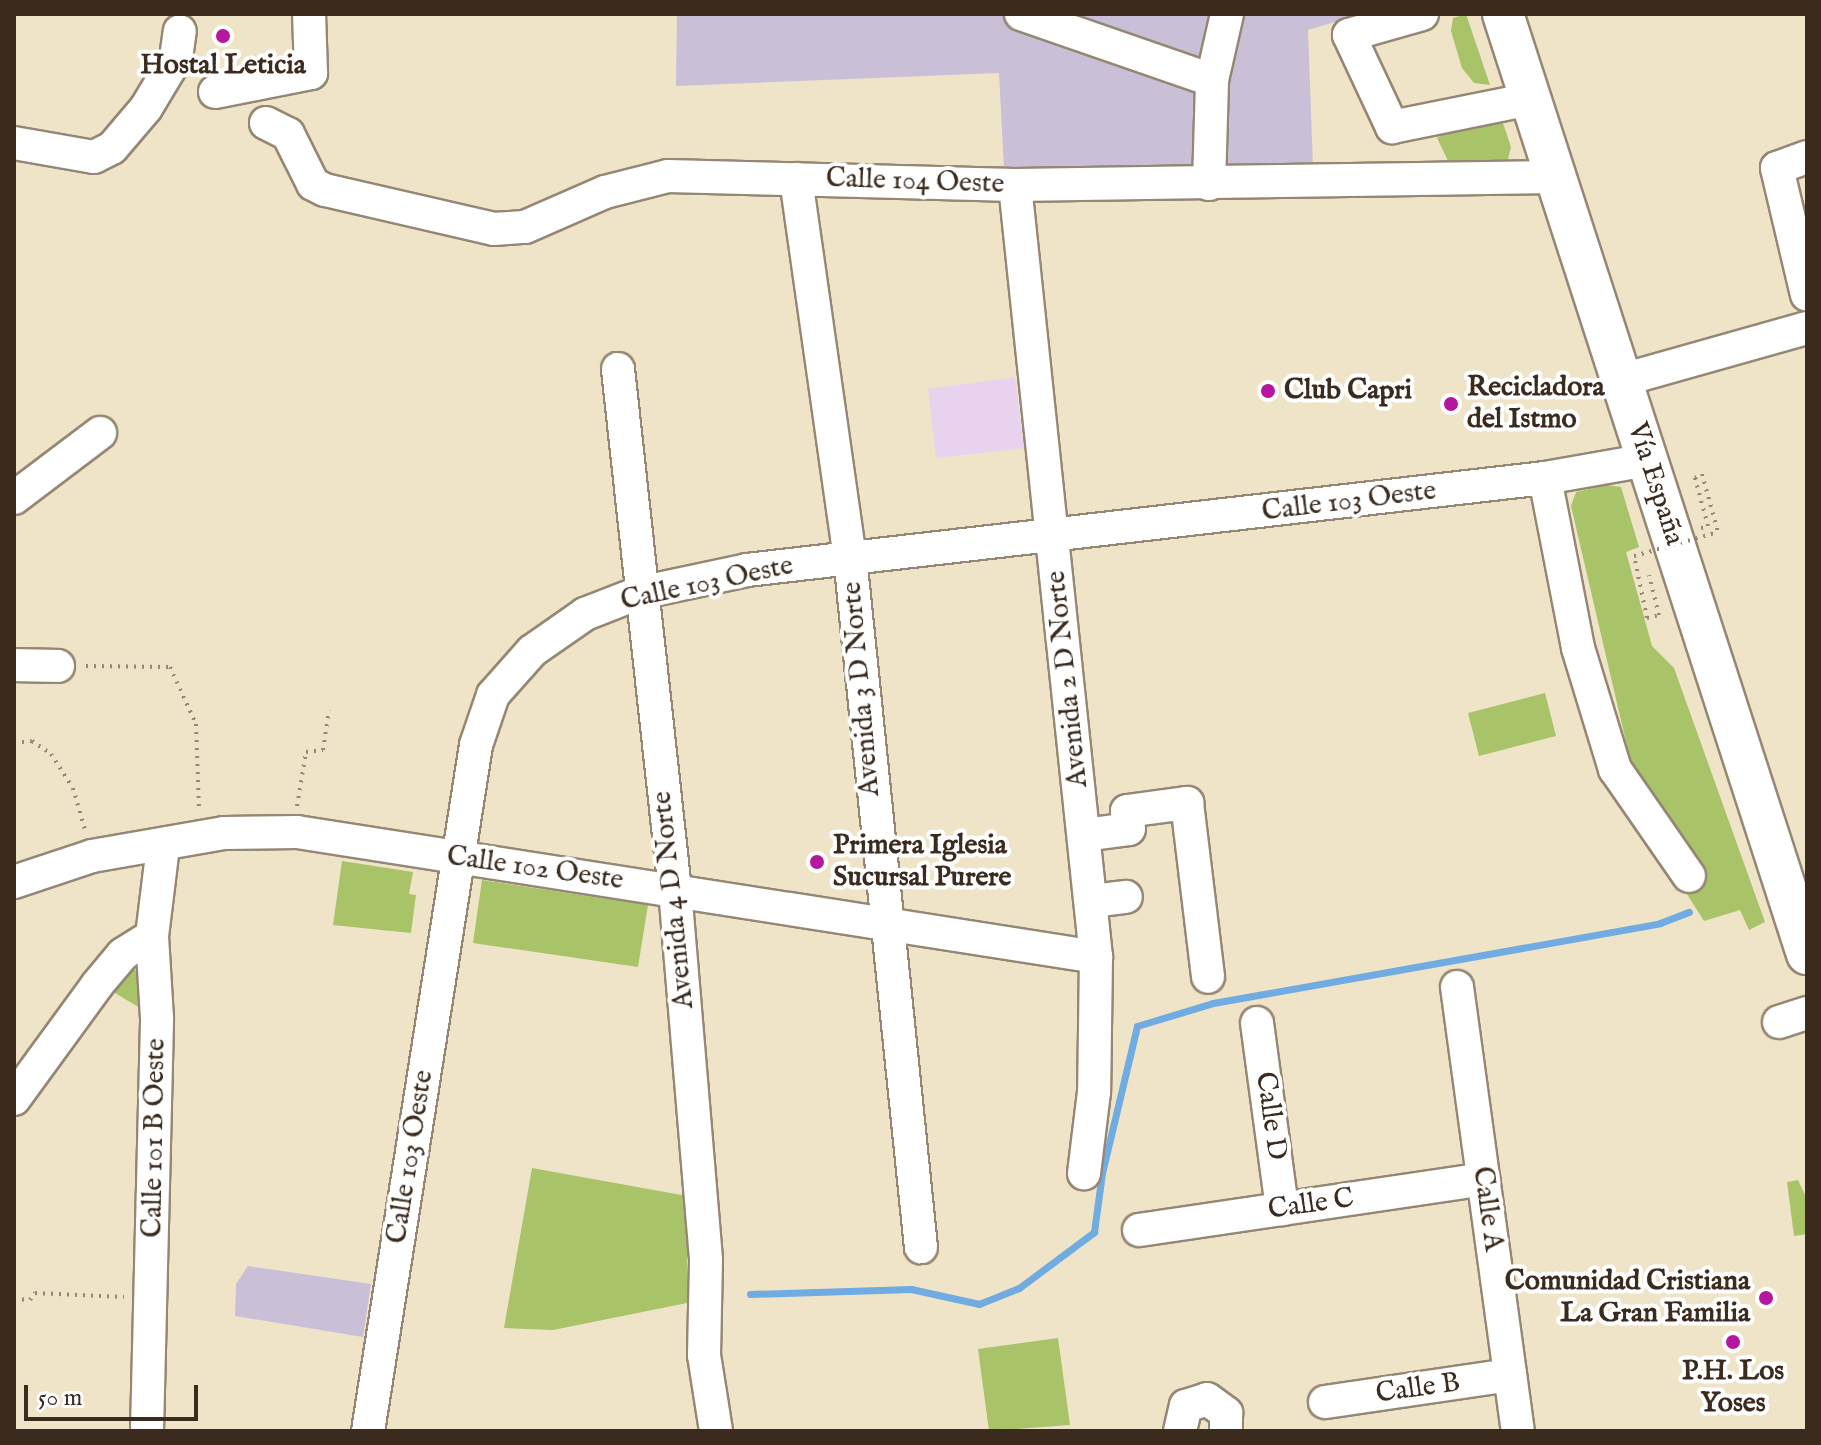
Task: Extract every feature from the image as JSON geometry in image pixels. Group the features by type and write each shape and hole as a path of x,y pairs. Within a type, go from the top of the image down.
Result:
{"main road":[{"name":"Vía España","path":"1503,14 1803,930"}],"street":[{"path":"215,92 311,73 309,14"},
{"path":"1021,14 1212,80"},
{"path":"1209,184 1212,80 1227,14"},
{"path":"1404,179 1392,127 1349,35 1422,14"},
{"path":"14,143 94,157 112,148 146,108 176,58 180,31"},
{"path":"1392,127 1531,99"},
{"name":"Calle 104 Oeste","path":"266,123 288,134 306,161 313,184 325,190 494,229 525,227 631,182 668,176 1015,185 1556,177"},
{"path":"1807,157 1777,168 1807,295"},
{"name":"Avenida 3 D Norte","path":"796,179 850,557 884,923 921,1247"},
{"name":"Avenida 2 D Norte","path":"1015,185 1096,957 1094,1092 1084,1173"},
{"path":"1622,380 1807,328"},
{"name":"Avenida 4 D Norte","path":"618,369 639,593 675,890 706,1260 704,1355 716,1431"},
{"path":"14,498 100,433"},
{"name":"Calle 103 Oeste","path":"368,1431 476,745 493,695 532,651 585,614 639,593 747,570 1053,538 1545,478 1647,460"},
{"path":"1545,478 1578,648 1615,769 1689,876"},
{"path":"14,665 58,666"},
{"path":"1084,835 1129,829 1127,811 1187,803 1208,977"},
{"name":"Calle 102 Oeste","path":"14,882 92,856 198,838 297,832 1096,957"},
{"name":"Calle 101 B Oeste","path":"147,1431 157,1018 152,936 163,846"},
{"path":"1092,901 1126,897"},
{"path":"14,1099 123,954 152,936"},
{"name":"Calle A","path":"1457,987 1518,1431"},
{"name":"Calle D","path":"1257,1023 1282,1209"},
{"name":"Calle C","path":"1139,1230 1483,1179"},
{"name":"Calle B","path":"1325,1402 1510,1375"},
{"path":"1174,1430 1186,1406 1207,1399 1226,1413 1226,1431"}],"path":[{"path":"1648,573 1659,615 1647,618 1634,556 1718,532 1702,474 1695,478 1708,526"},
{"path":"58,666 170,667 196,724 198,838"},
{"path":"297,832 306,752 323,750 329,710"},
{"path":"14,743 32,741 51,754 73,788 92,856"},
{"path":"14,1299 30,1300 35,1293 152,1298"}],"shaded area":[{"path":"677,14 1362,14 1308,30 1313,167 1250,170 1004,168 999,73 676,86"},
{"path":"1015,377 1024,448 936,458 928,389"},
{"path":"248,1266 371,1284 363,1337 235,1316 236,1284"}],"green space":[{"path":"1466,14 1490,85 1474,83 1462,68 1451,31 1453,18"},
{"path":"1475,114 1500,114 1511,147 1507,163 1451,167 1437,138"},
{"path":"1607,485 1621,487 1639,547 1626,552 1652,646 1674,668 1765,922 1749,930 1740,910 1704,921 1685,891 1702,874 1630,759 1571,506 1576,492"},
{"path":"1545,693 1556,736 1479,756 1468,713"},
{"path":"342,861 413,872 409,894 416,895 411,933 333,925"},
{"path":"482,880 648,905 638,967 473,943"},
{"path":"125,965 142,973 140,1008 105,987"},
{"path":"532,1168 687,1196 687,1303 553,1330 504,1328"},
{"path":"1798,1180 1807,1199 1807,1234 1794,1236 1787,1182"},
{"path":"1058,1338 1070,1425 989,1431 978,1349"}],"waterway":[{"path":"750,1294 911,1289 979,1304 1019,1288 1094,1232 1102,1173 1137,1026 1213,1003 1660,923 1689,912"}],"place":[{"name":"Hostal Leticia","path":"223,36"},
{"name":"Club Capri","path":"1268,391"},
{"name":"Recicladora del Istmo","path":"1451,404"},
{"name":"Primera Iglesia Sucursal Purere","path":"817,862"},
{"name":"Comunidad Cristiana La Gran Familia","path":"1766,1298"},
{"name":"P.H. Los Yoses","path":"1733,1342"}]}
